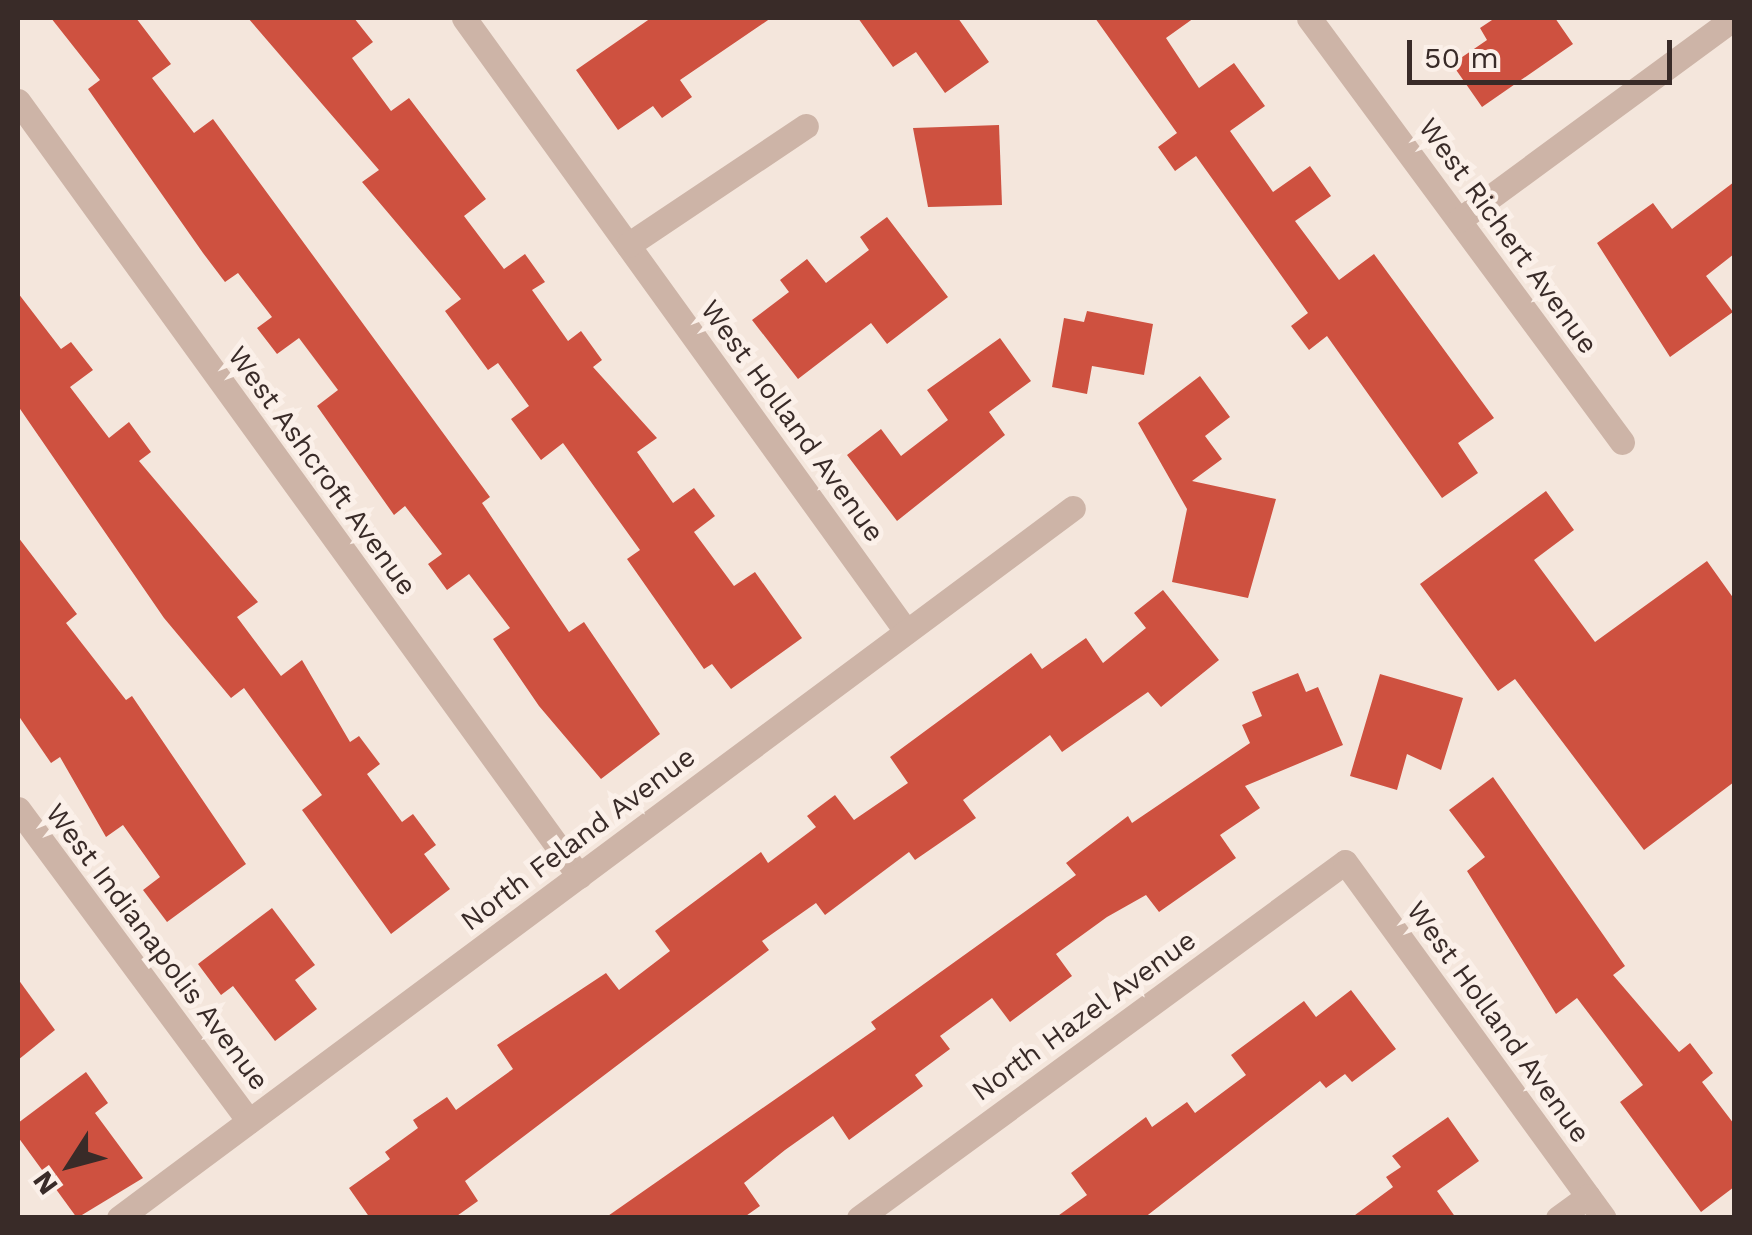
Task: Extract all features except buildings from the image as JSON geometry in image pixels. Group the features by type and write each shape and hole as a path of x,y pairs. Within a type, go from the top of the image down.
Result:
{"street":[{"name":"West Holland Avenue","path":"464,18 906,631"},
{"name":"West Richert Avenue","path":"1309,18 1622,442"},
{"path":"1459,220 1734,18"},
{"name":"West Ashcroft Avenue","path":"18,101 579,876"},
{"path":"628,245 806,126"},
{"name":"North Feland Avenue","path":"119,1218 1072,508"},
{"name":"West Indianapolis Avenue","path":"18,809 249,1121"},
{"name":"West Holland Avenue","path":"1345,862 1604,1218"},
{"name":"North Hazel Avenue","path":"858,1218 1345,862"},
{"path":"1558,1218 1588,1196"}]}
